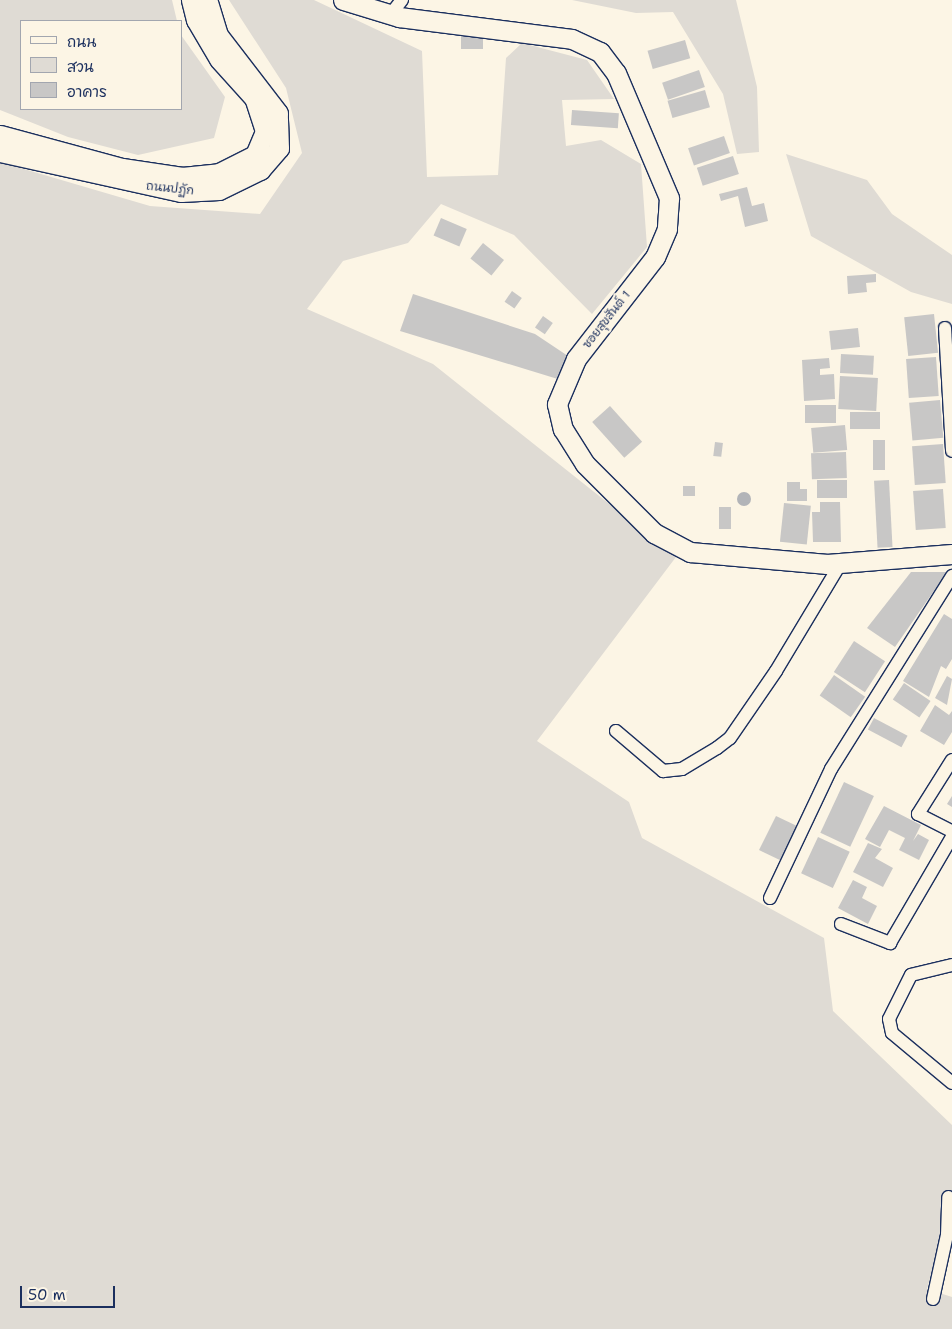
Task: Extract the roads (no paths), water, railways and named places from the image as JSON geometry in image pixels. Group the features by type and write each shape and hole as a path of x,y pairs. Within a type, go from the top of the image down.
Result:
{"street":[{"name":"ถนนปฏัก","path":"0,135 122,168 182,177 219,173 255,156 265,131 254,98 219,59 191,0"},
{"name":"ถนนปฏัก","path":"0,152 181,192 219,190 260,170 279,148 278,113 218,35 207,0"},
{"name":"ซอยสุขสันต์ 1","path":"343,0 396,7 462,27 540,32 600,52 616,73 669,198 667,230 655,257 572,366 558,395 563,429 591,470 654,533 679,548 841,563 952,554"},
{"path":"945,328 952,451"},
{"path":"616,731 663,771 682,769 718,748 730,738 776,671 841,563"},
{"path":"770,898 831,769 952,576"},
{"path":"952,760 918,814 952,831"},
{"path":"841,924 890,943 952,837"},
{"path":"952,965 911,975 888,1019 892,1033 952,1083"},
{"path":"933,1299 948,1255 948,1198"}]}
